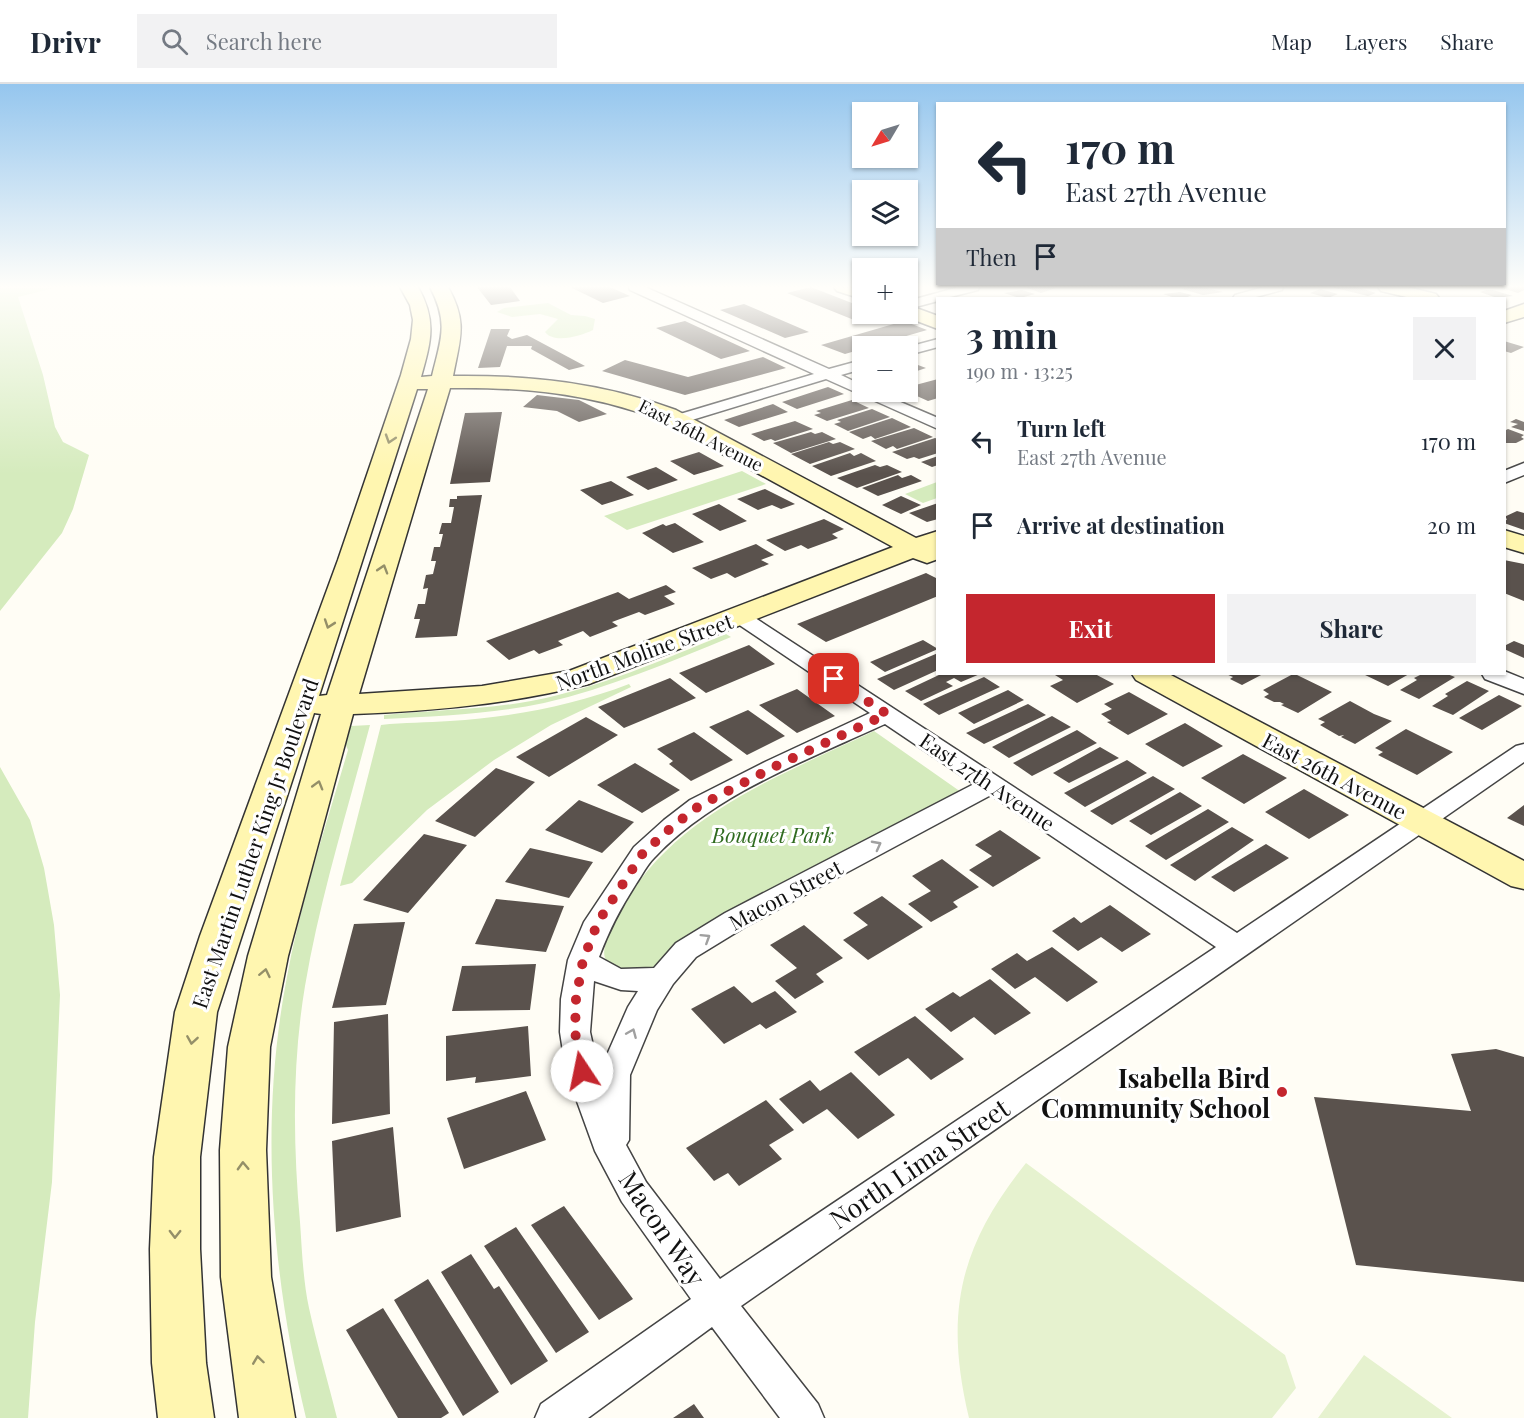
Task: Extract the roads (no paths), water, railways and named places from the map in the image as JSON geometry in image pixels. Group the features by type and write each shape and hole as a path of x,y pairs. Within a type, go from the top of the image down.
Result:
{"main road":[{"name":"East Martin Luther King Jr Boulevard","path":"267,1418 246,1277 243,1150 249,1047 351,560 417,349"},
{"name":"East Martin Luther King Jr Boulevard","path":"186,1418 178,1352 175,1249 176,1168 186,1074 196,1012 220,936 321,705 441,382 448,349"},
{"name":"East 26th Avenue","path":"408,384 522,383 584,389 632,400 930,549"},
{"path":"1506,539 1524,546"},
{"name":"North Moline Street","path":"321,705 473,698 546,686 601,670 739,616 930,549"},
{"name":"East 26th Avenue","path":"1149,675 1524,877"}],"street":[{"path":"772,349 852,385"},
{"path":"676,420 852,367"},
{"path":"889,402 936,423"},
{"path":"1506,477 1524,468"},
{"name":"East 27th Avenue","path":"739,616 1236,946"},
{"path":"1495,675 1524,687"},
{"name":"Macon Way","path":"804,1418 715,1303 634,1192 612,1151 582,1071 575,1032 576,999 583,960 598,922 643,853 699,806 766,771 887,714"},
{"name":"North Lima Street","path":"555,1418 715,1303 1524,751"},
{"name":"Macon Street","path":"663,977 686,950 735,920 993,784"},
{"path":"583,960 606,976 620,981 644,981 663,977"},
{"name":"Macon Way","path":"612,1151 614,1075 643,1007 663,977"}],"place":[{"name":"Isabella Bird Community School","path":"1282,1092"}],"park label":[{"name":"Bouquet Park","path":"773,834"}]}
